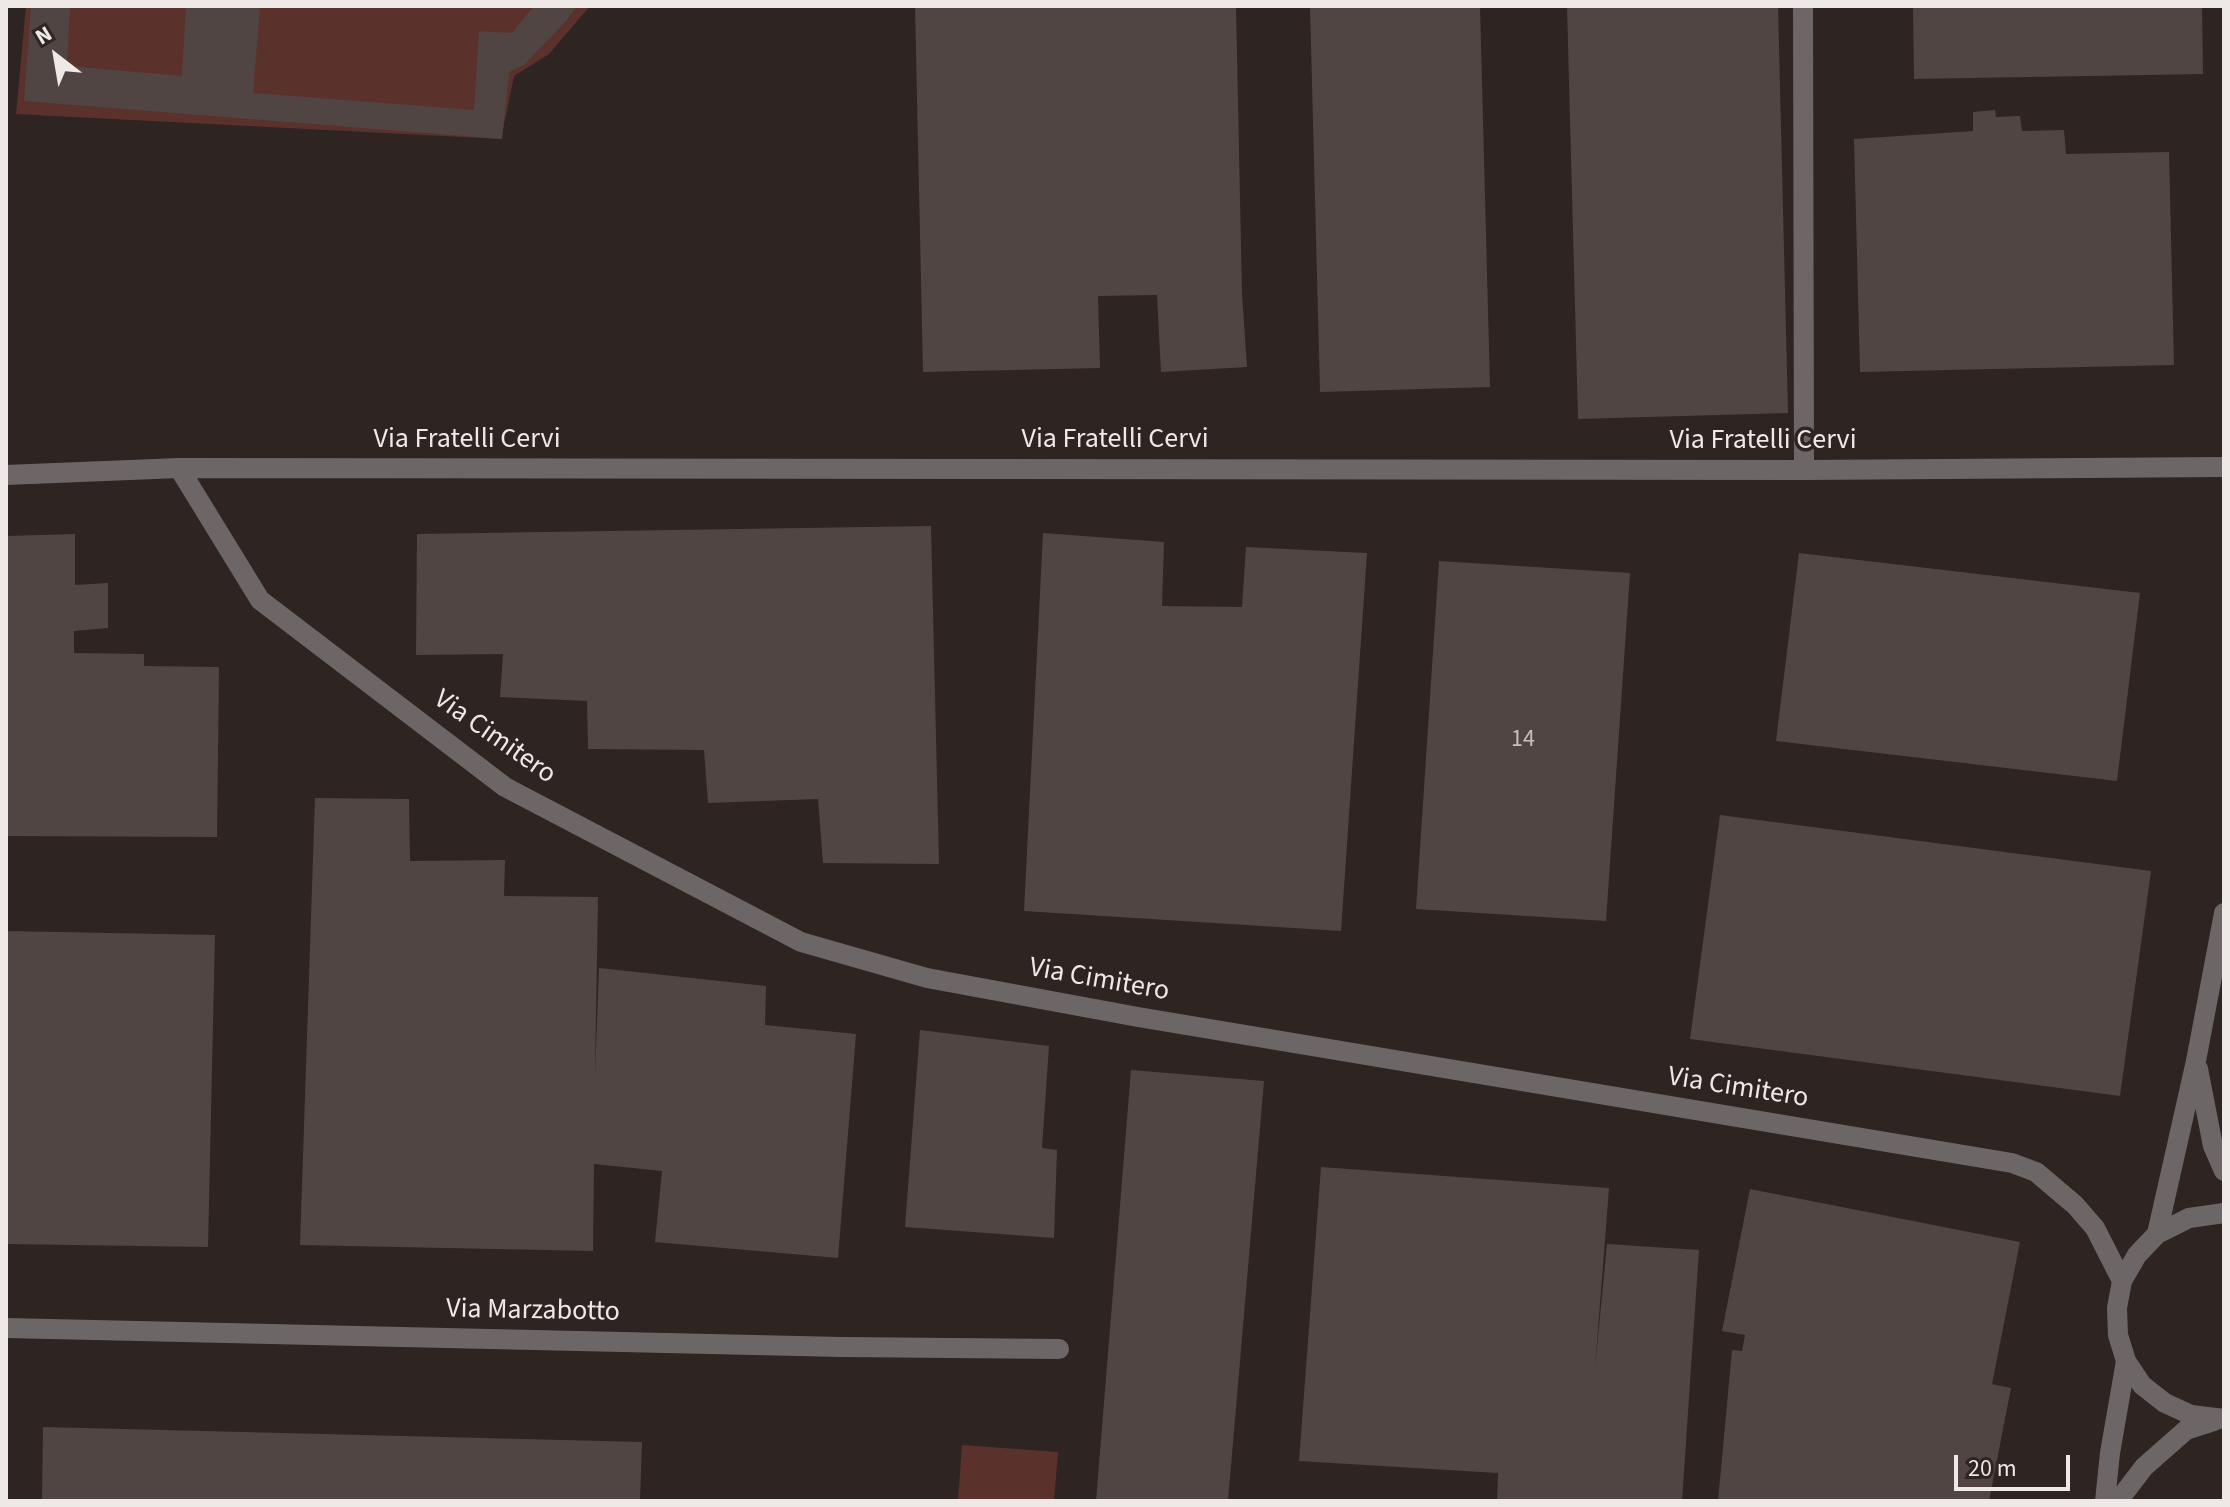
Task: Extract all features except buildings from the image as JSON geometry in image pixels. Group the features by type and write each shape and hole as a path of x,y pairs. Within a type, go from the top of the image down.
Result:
{"street":[{"path":"1803,6 1804,470"},
{"name":"Via Fratelli Cervi","path":"6,475 179,468 1804,470 2224,467"},
{"name":"Via Cimitero","path":"179,468 260,600 505,787 801,942 927,978 1138,1017 2012,1163 2036,1172 2075,1205 2095,1228 2122,1281"},
{"path":"2157,1234 2196,1061 2224,913"},
{"path":"2196,1061 2213,1146 2224,1171"},
{"path":"2222,1419 2191,1415 2165,1403 2142,1385 2126,1361 2118,1335 2117,1308 2122,1281 2137,1255 2157,1234 2189,1218 2224,1213"},
{"name":"Via Marzabotto","path":"6,1328 1059,1349"},
{"path":"2105,1501 2126,1361"},
{"path":"2118,1501 2144,1467 2186,1430 2222,1419"}],"shaded area":[{"path":"26,6 590,6 549,54 514,76 501,139 16,114"},
{"path":"962,1445 1058,1452 1054,1501 958,1501"}]}
